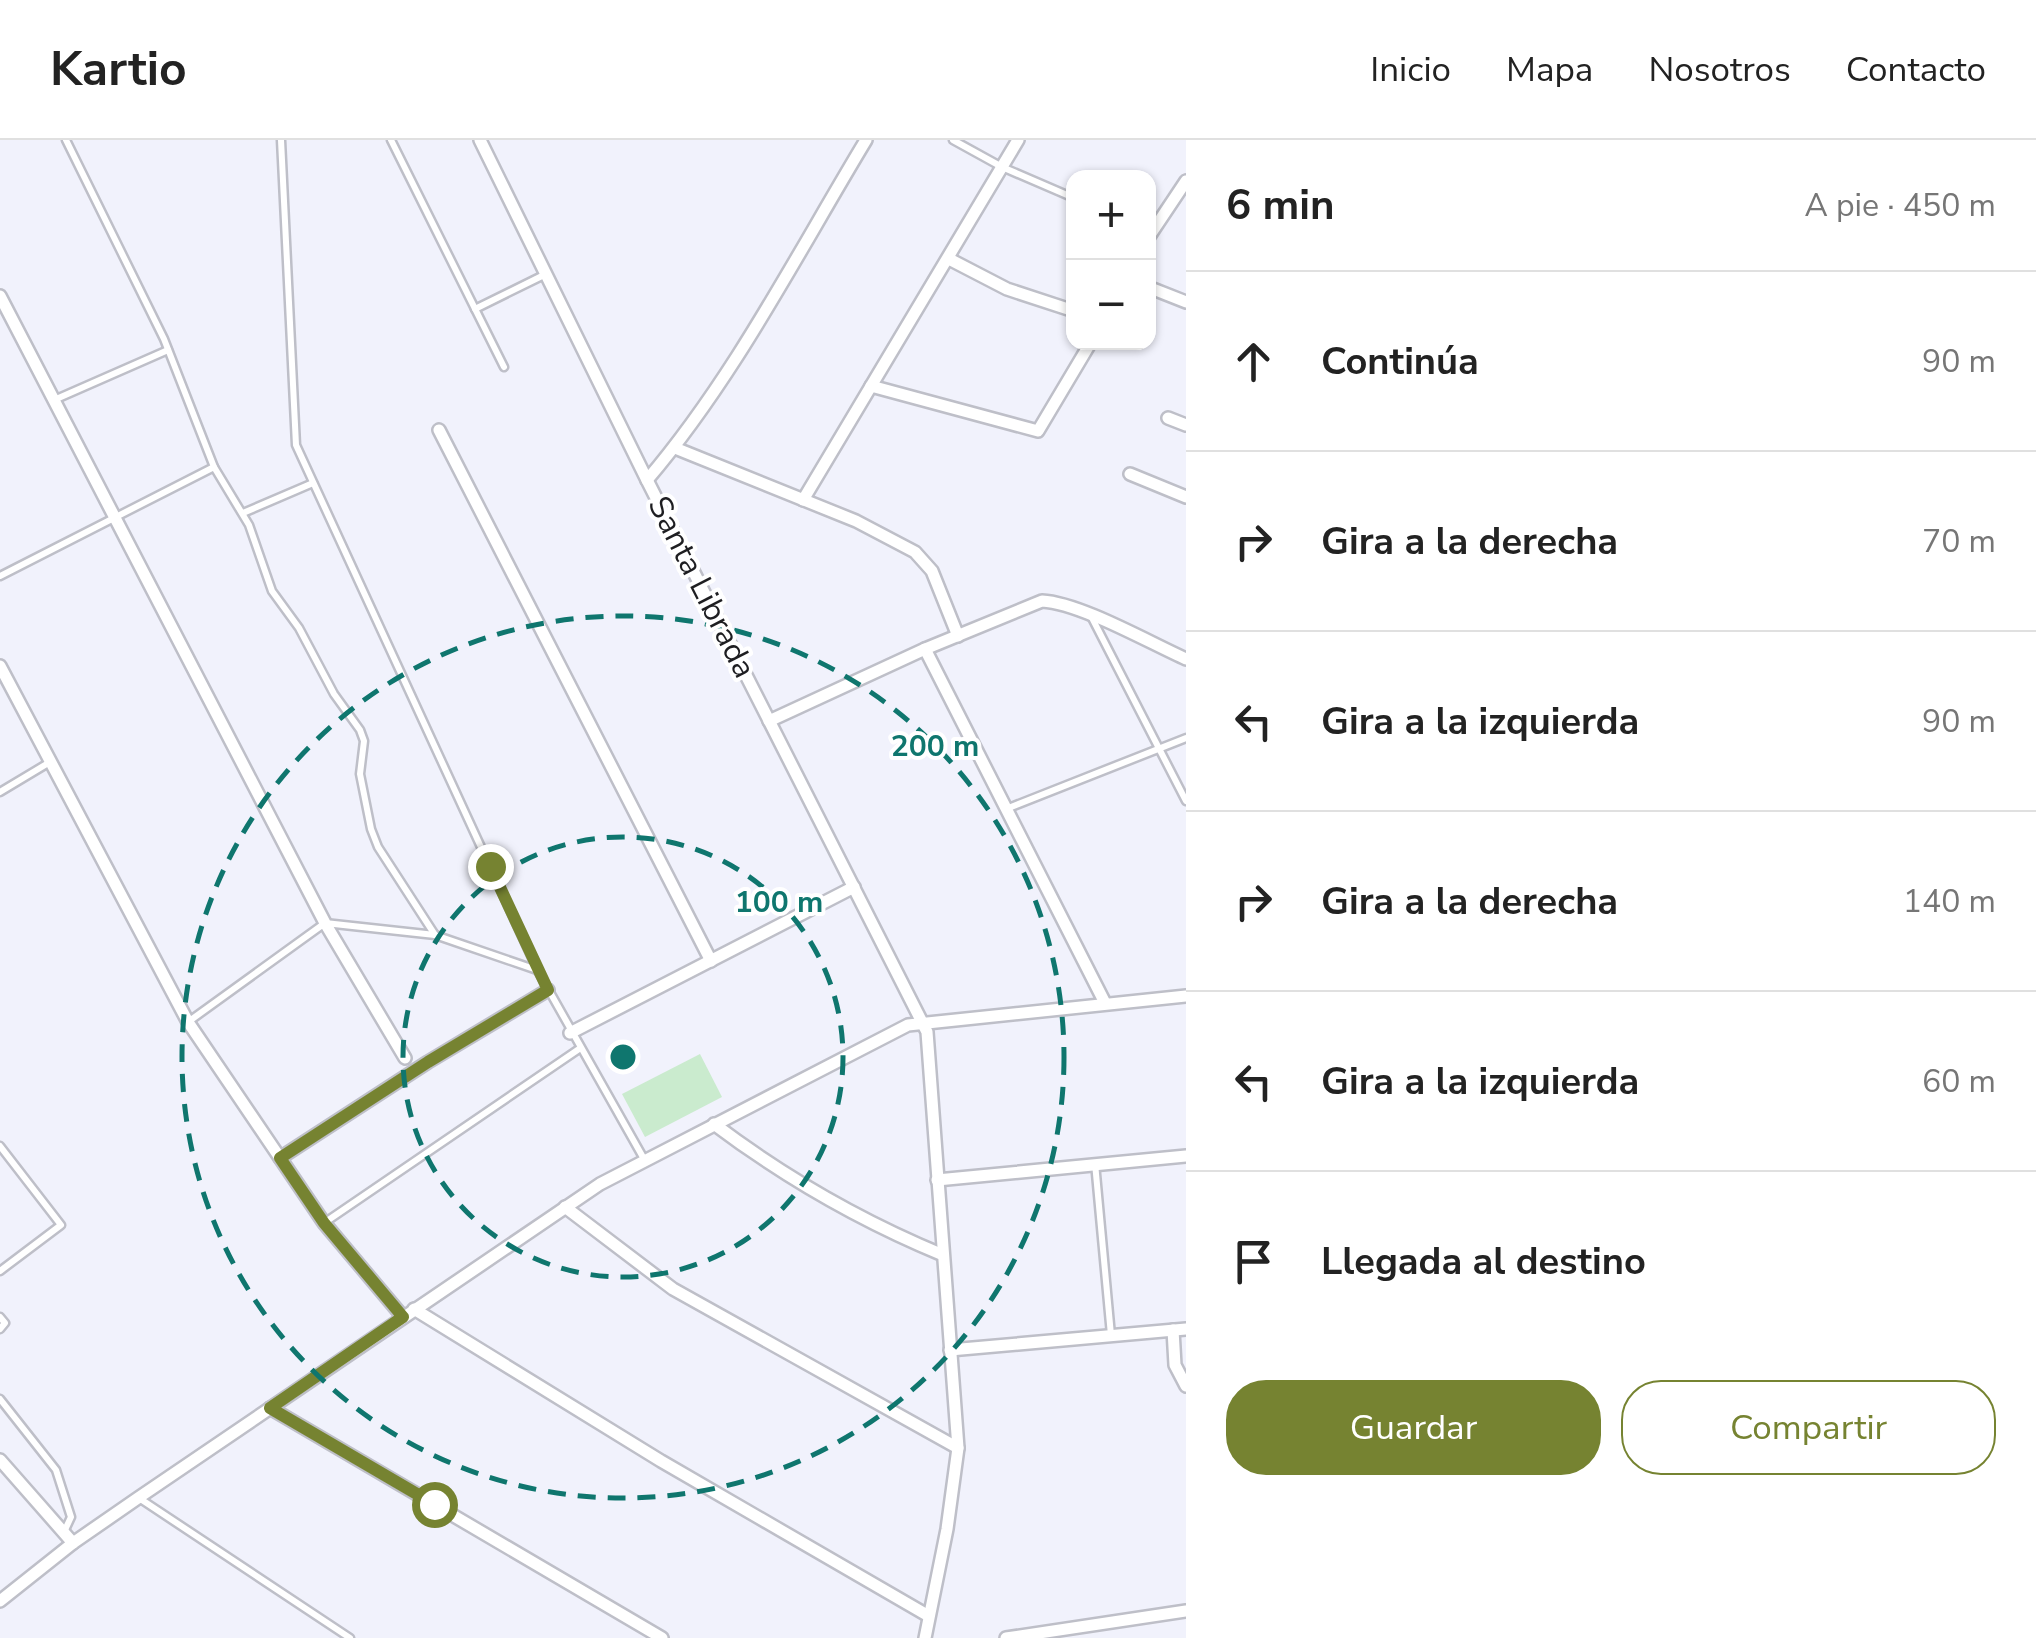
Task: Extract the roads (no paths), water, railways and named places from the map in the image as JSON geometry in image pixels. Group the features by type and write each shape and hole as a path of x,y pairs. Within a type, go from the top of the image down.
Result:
{"street":[{"name":"Santa Librada","path":"480,140 924,1027"},
{"path":"648,480 676,448 728,370 866,140"},
{"path":"802,500 1018,140"},
{"path":"1156,224 1186,181"},
{"path":"948,259 1007,289 1066,309"},
{"path":"1156,290 1186,302"},
{"path":"1,302 325,923 405,1058"},
{"path":"872,386 1038,432 1086,350"},
{"path":"1168,418 1186,426"},
{"path":"439,430 711,960"},
{"path":"676,448 856,521 915,552 932,571 958,636"},
{"path":"1130,474 1186,497"},
{"path":"769,721 1042,600 1091,616 1186,659"},
{"path":"925,649 1105,1004"},
{"path":"0,666 188,1022 324,1223 408,1313 927,1615"},
{"path":"570,1033 854,887"},
{"path":"280,1158 548,990"},
{"path":"0,1601 68,1538 138,1498 564,1207 644,1159 908,1025 924,1027 1186,996"},
{"path":"924,1027 958,1448 947,1528 924,1638"},
{"path":"714,1124 748,1150 898,1236 943,1255"},
{"path":"937,1180 1186,1156"},
{"path":"564,1207 674,1289 958,1448"},
{"path":"950,1350 1179,1330 1175,1365 1186,1386"},
{"path":"270,1408 662,1638"},
{"path":"0,1460 68,1538"},
{"path":"1006,1638 1186,1611"}],"lane":[{"path":"66,140 168,350 214,468 243,514 278,602 360,730 364,741 360,774 378,847 435,935"},
{"path":"281,140 296,444 538,971 644,1159"},
{"path":"391,140 504,368"},
{"path":"953,140 1002,168 1066,195"},
{"path":"475,309 547,273"},
{"path":"53,400 168,350"},
{"path":"0,576 214,468"},
{"path":"243,514 313,483"},
{"path":"1091,616 1186,801"},
{"path":"1004,810 1186,738"},
{"path":"0,792 50,762"},
{"path":"188,1022 325,923 435,935 538,971"},
{"path":"324,1223 580,1049"},
{"path":"0,1146 61,1225 0,1270"},
{"path":"1095,1164 1111,1336"},
{"path":"0,1399 56,1470 71,1516 68,1538"},
{"path":"138,1498 350,1638"}]}
